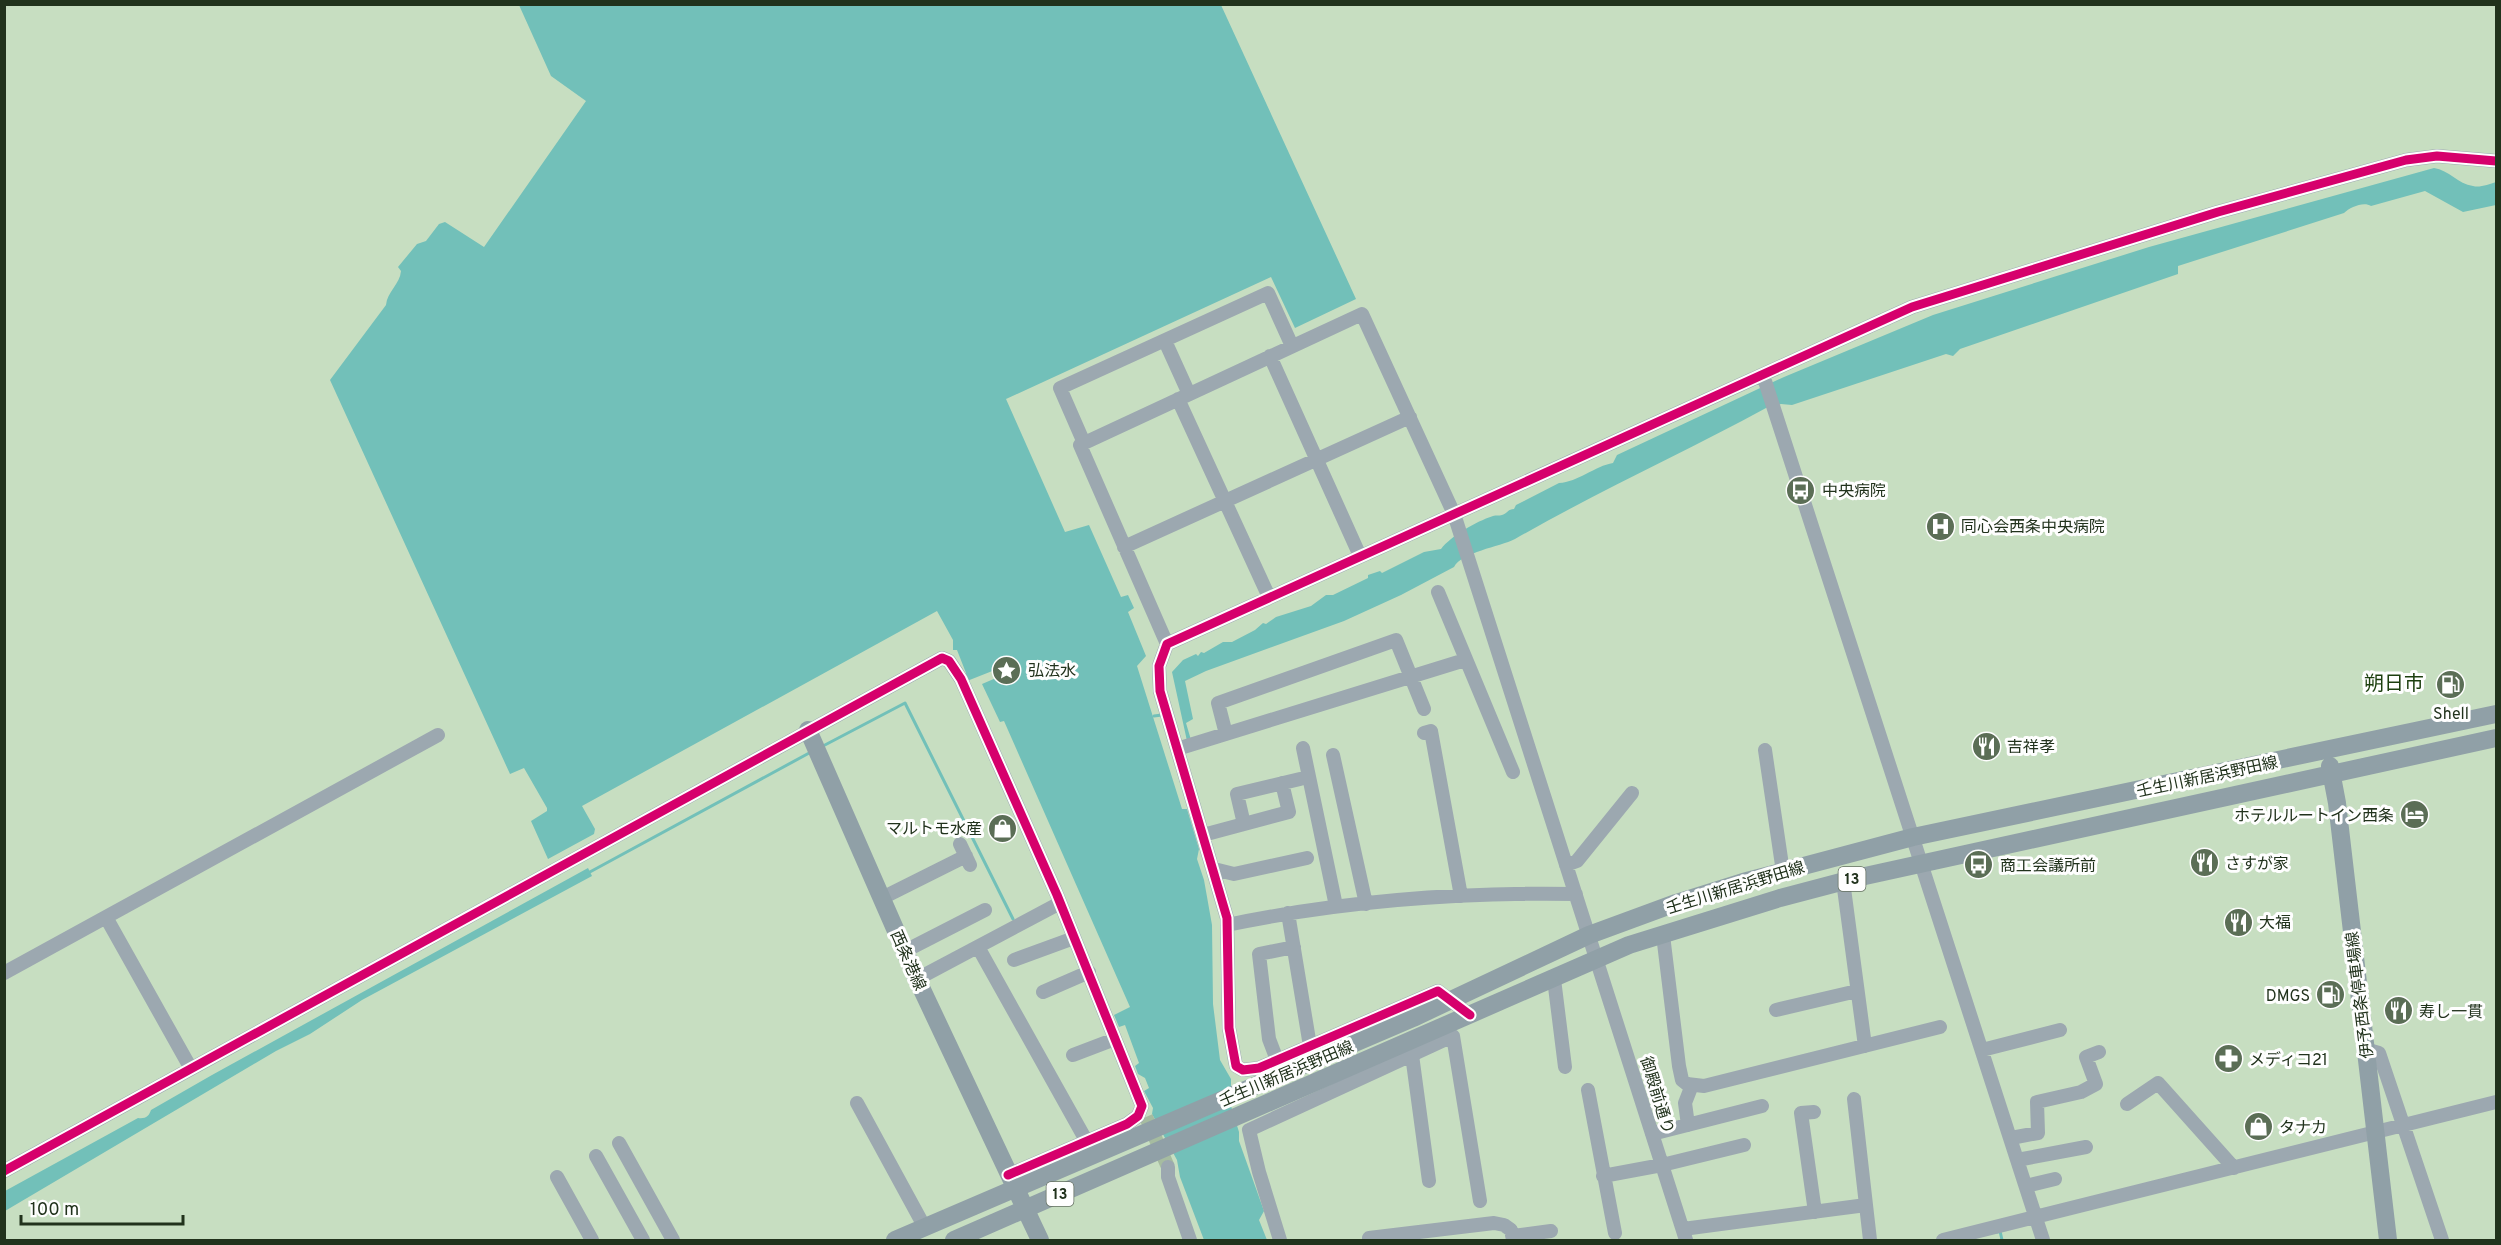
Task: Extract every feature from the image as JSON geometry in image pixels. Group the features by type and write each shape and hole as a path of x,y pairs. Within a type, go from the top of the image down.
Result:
{"main road":[{"name":"壬生川新居浜野田線","path":"895,1240 1011,1181 1148,1117 1239,1094 1413,1018 1589,935 1676,903 1913,837 2496,714"},
{"name":"西条港線","path":"808,730 917,979 1011,1181"},
{"name":"壬生川新居浜野田線","path":"954,1240 1237,1116 1425,1042 1470,1015 1629,945 1780,897 1921,862 2333,775 2496,738"},
{"name":"伊予西条停車場線","path":"2326,750 2333,775 2388,1240"},
{"name":"13","path":"1011,1181 1040,1240"}],"street":[{"path":"1167,644 1360,556 1456,519 1765,379 1912,307 2218,212 2406,160 2437,156 2496,161"},
{"path":"1084,443 1060,388 1268,293 1292,346 1080,445 1167,644 1159,666 1160,691 1214,869 1227,925 1228,1028 1236,1066 1251,1071 1438,991 1470,1015"},
{"name":"御殿前通り","path":"1292,346 1362,314 1456,519 1685,1235"},
{"path":"1165,340 1183,397 1225,501 1269,597"},
{"path":"1270,356 1360,556"},
{"path":"1765,379 2043,1240"},
{"path":"1124,547 1410,417"},
{"path":"1438,592 1513,772"},
{"path":"1226,734 1218,703 1396,640 1424,709"},
{"path":"4,1171 939,658 949,661 961,679 1060,903 1148,1117 1138,1116 1127,1124 1011,1181"},
{"path":"1177,749 1465,660"},
{"path":"1424,733 1431,731 1461,896"},
{"path":"4,973 107,919 438,735"},
{"path":"1303,748 1336,906"},
{"path":"1506,757 1530,750"},
{"path":"1765,750 1783,872"},
{"path":"1333,754 1366,904"},
{"path":"1244,824 1237,794 1300,778"},
{"path":"1203,835 1289,812 1282,783"},
{"path":"1566,865 1576,861 1632,793"},
{"path":"882,898 965,855"},
{"path":"1214,869 1234,874 1307,858"},
{"path":"1843,881 1864,1046"},
{"path":"1227,925 1336,906 1506,893 1576,894"},
{"path":"917,979 1060,903"},
{"path":"905,951 984,909"},
{"path":"1288,913 1310,1046"},
{"path":"107,919 190,1068"},
{"path":"1663,935 1682,1080 1692,1085 1704,1086 1940,1027"},
{"path":"1014,960 1074,938"},
{"path":"978,947 1087,1142"},
{"path":"1277,1060 1269,1039 1259,954 1294,947"},
{"path":"1042,992 1089,972"},
{"path":"1554,979 1565,1067"},
{"path":"1776,1010 1857,991"},
{"path":"1413,1018 1425,1042"},
{"path":"1982,1050 2060,1030"},
{"path":"1280,1240 1249,1130 1412,1055 1425,1042 1453,1036 1480,1201"},
{"path":"1072,1055 1115,1039"},
{"path":"2365,1049 2379,1053 2442,1240"},
{"path":"2011,1138 2038,1133 2037,1102 2081,1092 2096,1084 2086,1057 2098,1052"},
{"path":"1412,1055 1429,1181"},
{"path":"2127,1104 2158,1083 2234,1168"},
{"path":"1688,1125 1685,1102 1692,1085"},
{"path":"1588,1090 1603,1176 1616,1233"},
{"path":"1854,1099 1870,1240"},
{"path":"1943,1240 2496,1102"},
{"path":"857,1103 924,1226"},
{"path":"1652,1134 1762,1106"},
{"path":"1814,1112 1801,1113 1815,1212"},
{"path":"619,1143 673,1240"},
{"path":"1603,1176 1662,1165 1744,1145"},
{"path":"2017,1160 2086,1147"},
{"path":"596,1156 643,1240"},
{"path":"1168,1167 1168,1177 1190,1240"},
{"path":"557,1177 591,1240"},
{"path":"2026,1186 2055,1179"},
{"path":"1685,1235 1866,1205"},
{"path":"1369,1238 1494,1223 1504,1225 1511,1230 1513,1238 1551,1231"}],"water":[{"path":"519,5 1221,5 1356,299 1295,328 1271,277 1006,399 1065,532 1089,525 1121,597 1128,595 1134,608 1128,612 1146,656 1137,666 1182,809 1187,809 1199,849 1197,859 1204,880 1212,925 1213,1004 1220,1060 1231,1079 1231,1106 1239,1132 1239,1141 1264,1211 1259,1220 1267,1240 1204,1240 1180,1177 1177,1160 1152,1114 1153,1108 1144,1091 1149,1088 1145,1078 1138,1074 1135,1066 1139,1063 1125,1025 1119,1027 1114,1015 1130,1007 1004,721 1000,722 982,684 1003,675 1004,678 1015,673 1019,665 1014,658 1005,666 967,681 957,650 953,650 953,640 937,611 582,806 595,829 594,834 548,859 531,821 547,811 547,808 524,768 510,774 330,380 386,305 400,276 401,271 398,267 417,244 426,241 439,224 445,222 484,247 586,101 551,76"},
{"path":"2434,168 2468,185 2482,186 2496,182 2496,205 2463,212 2425,191 2371,206 2357,205 2344,213 2178,266 2178,274 1960,349 1953,356 1946,354 1792,405 1781,404 1766,408 1515,539 1465,557 1454,567 1401,595 1344,621 1206,671 1185,681 1193,719 1186,723 1191,740 1187,741 1172,672 1183,660 1196,654 1198,656 1201,652 1204,653 1223,642 1232,642 1276,617 1311,606 1326,595 1333,595 1368,578 1368,575 1380,571 1382,573 1424,552 1441,549 1457,534 1479,522 1504,514 1514,509 1516,505 1559,483 1573,480 1613,463 1617,455 1784,377 1933,315 2149,247"},
{"path":"588,868 592,876 362,1000 310,1034 276,1051 5,1211 5,1191 138,1118 147,1117 151,1110 212,1075"}],"waterway":[{"path":"823,746 905,703 1013,919"},
{"path":"1154,716 1162,715"},
{"path":"588,873 811,752"},
{"path":"1997,1232 2000,1231 2002,1240"}],"tunnel":[{"path":"1146,1117 1168,1167"}],"cycle path":[{"path":"1470,1015 1438,991 1259,1068 1243,1070 1236,1066 1229,1028 1227,918 1160,691 1159,666 1167,644 1912,307 2218,212 2406,160 2437,156 2496,161"},
{"path":"4,1171 942,658 949,661 961,679 1057,895 1142,1106 1138,1116 1127,1124 1008,1175"}],"place":[{"name":"中央病院","path":"1801,490"},
{"name":"同心会西条中央病院","path":"1940,526"},
{"name":"弘法水","path":"1007,670"},
{"name":"Shell","path":"2451,685"},
{"name":"吉祥孝","path":"1986,746"},
{"name":"ホテルルートイン西条","path":"2415,815"},
{"name":"マルトモ水産","path":"1003,828"},
{"name":"さすが家","path":"2204,863"},
{"name":"商工会議所前","path":"1979,865"},
{"name":"大福","path":"2238,922"},
{"name":"DMGS","path":"2331,995"},
{"name":"寿し一貫","path":"2398,1011"},
{"name":"メディコ21","path":"2228,1059"},
{"name":"タナカ","path":"2258,1127"}],"district":[{"name":"朔日市","path":"2394,683"}]}
